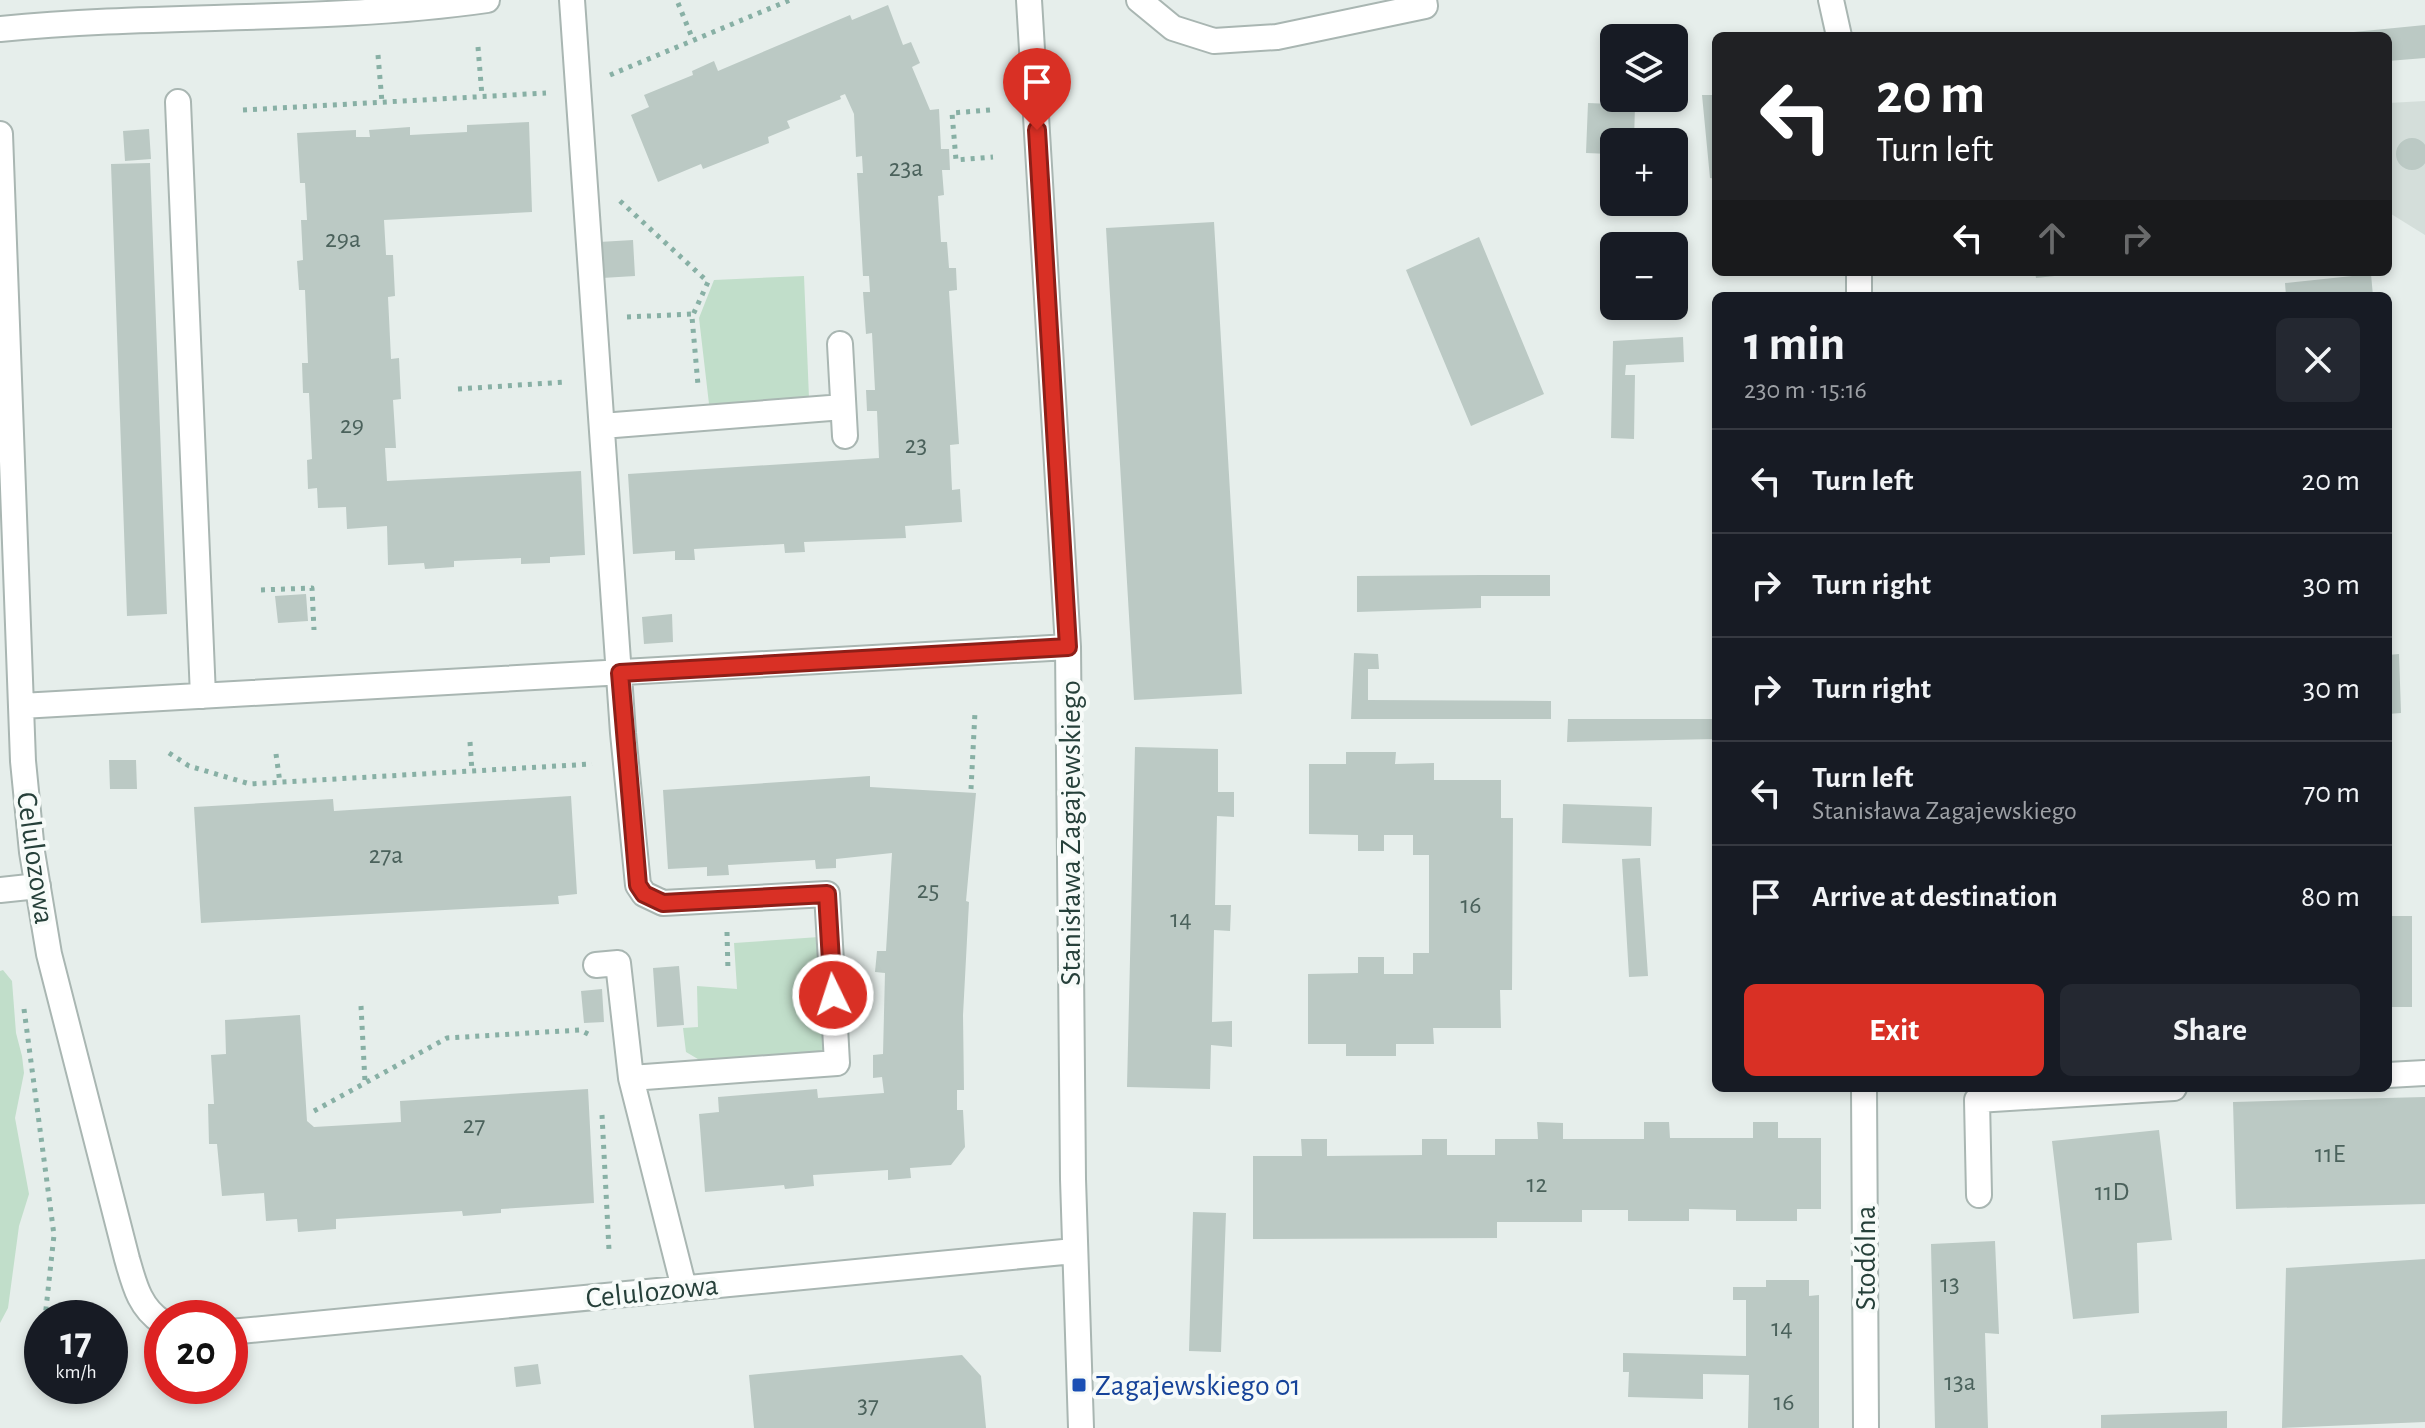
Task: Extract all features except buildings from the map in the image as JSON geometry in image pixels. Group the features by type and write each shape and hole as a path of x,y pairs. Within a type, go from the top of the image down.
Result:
{"street":[{"path":"0,29 357,5 487,0"},
{"path":"572,0 638,885 644,894 663,903 827,894 834,1002 837,1063 631,1078"},
{"name":"Stanisława Zagajewskiego","path":"1029,0 1068,647 1074,1251 1081,1428"},
{"path":"1139,0 1173,28 1214,41 1277,37 1425,6 1424,0"},
{"path":"1831,0 1838,32"},
{"path":"178,102 203,696"},
{"name":"Celulozowa","path":"0,134 26,791 49,954 127,1259 144,1304"},
{"path":"840,344 845,436"},
{"path":"602,426 843,407"},
{"path":"21,706 1068,647"},
{"path":"0,890 38,886"},
{"path":"596,965 618,963 631,1078 684,1288"},
{"path":"2392,1075 2425,1073"},
{"name":"Stodólna","path":"1864,1092 1866,1428"},
{"path":"1979,1195 1977,1100 2108,1092"},
{"name":"Celulozowa","path":"248,1330 1074,1251"}],"path":[{"path":"243,110 579,87 790,0"},
{"path":"678,3 693,40"},
{"path":"478,47 482,96"},
{"path":"378,55 382,102"},
{"path":"990,110 952,113 956,160 993,157"},
{"path":"584,168 708,282 694,314 701,418"},
{"path":"595,319 694,314"},
{"path":"458,389 599,379"},
{"path":"261,590 312,588 314,630"},
{"path":"971,789 975,712"},
{"path":"470,742 472,771"},
{"path":"169,753 189,766 250,784 608,763"},
{"path":"276,754 280,783"},
{"path":"22,993 54,1235 47,1300"},
{"path":"361,1006 365,1082"},
{"path":"314,1111 447,1038 580,1030 598,1043"},
{"path":"601,1102 609,1250"}],"shaded area":[{"path":"2425,101 2425,235 2392,214 2392,103"}],"green space":[{"path":"804,276 809,398 709,404 699,318 714,280"},
{"path":"819,937 828,1055 708,1065 686,1052 683,1028 698,1027 697,986 737,989 734,943"},
{"path":"3,970 12,981 16,1033 24,1073 15,1118 29,1194 19,1226 8,1308 0,1323 0,971"}],"place":[{"name":"Zagajewskiego 01","path":"1079,1385"}],"route":[{"path":"833,995 827,894 663,903 644,894 638,885 620,673 1068,647 1037,130"}]}
